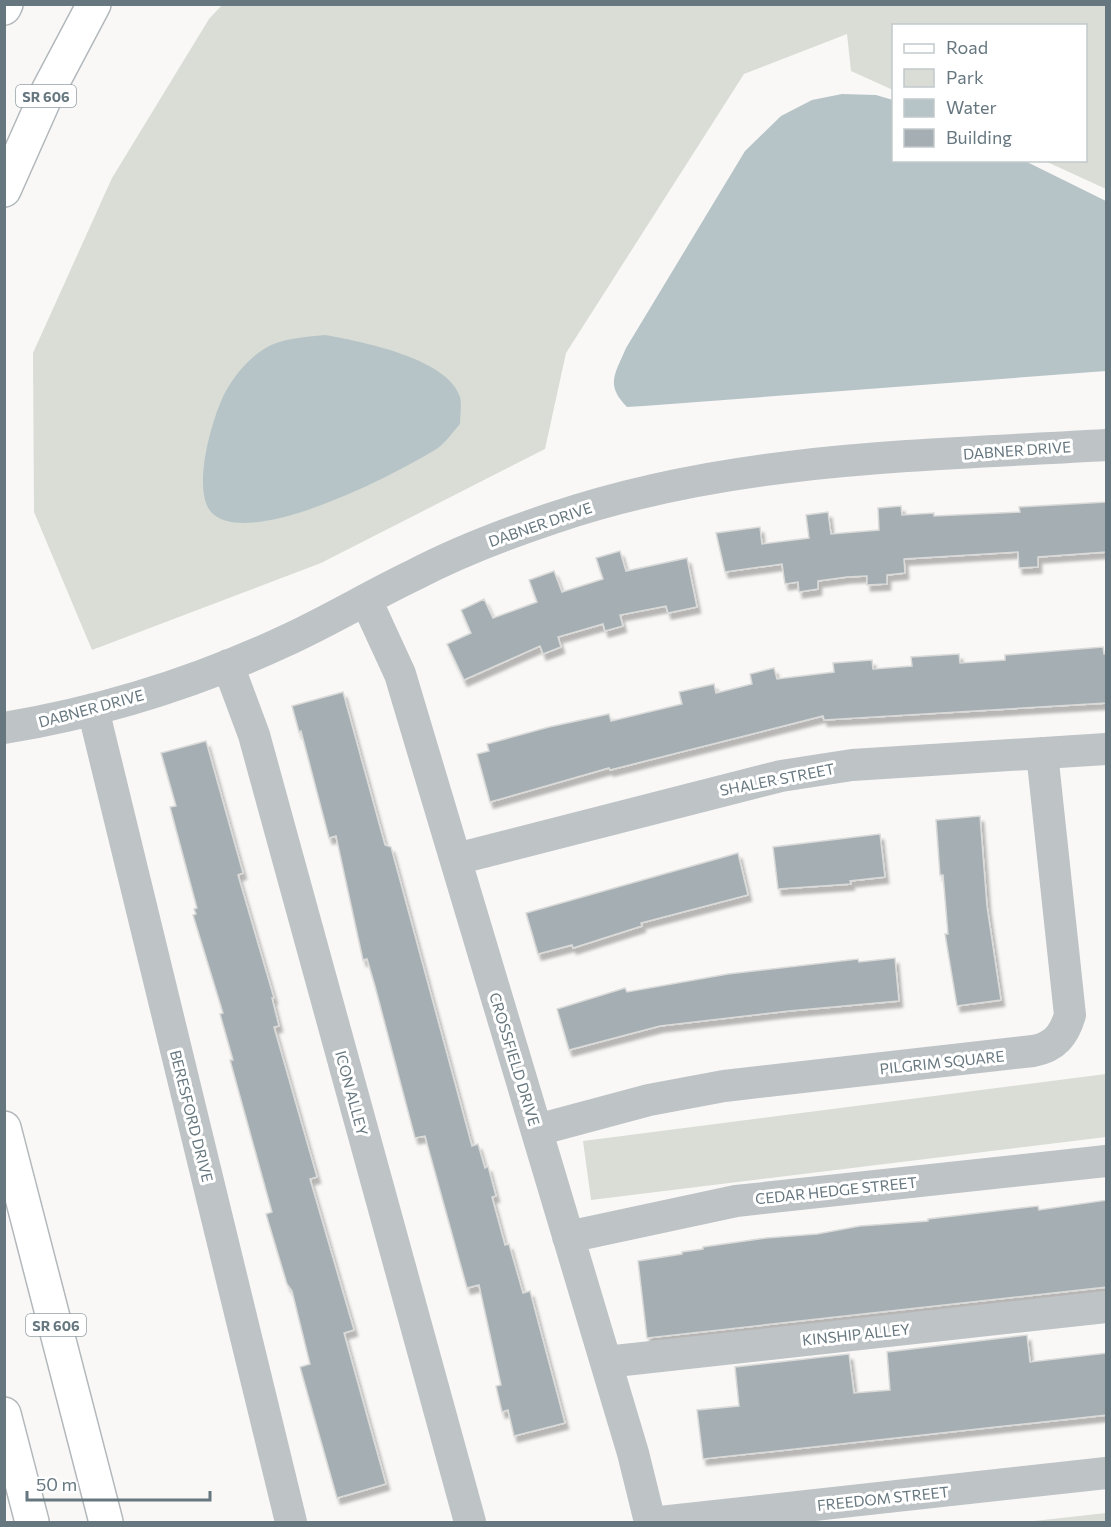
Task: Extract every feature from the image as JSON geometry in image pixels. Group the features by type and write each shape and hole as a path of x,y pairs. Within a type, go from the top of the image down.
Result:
{"main road":[{"name":"SR 606","path":"4,190 48,91 94,4"},
{"name":"SR 606","path":"4,1128 106,1522"},
{"path":"4,1414 32,1522"}],"street":[{"name":"DABNER DRIVE","path":"4,728 93,709 177,684 286,641 479,545 554,518 644,491 708,477 800,464 1107,445"},
{"name":"CROSSFIELD DRIVE","path":"366,600 400,675 633,1453 650,1522"},
{"name":"ICON ALLEY","path":"228,665 254,735 470,1522"},
{"name":"BERESFORD DRIVE","path":"93,709 291,1522"},
{"name":"SHALER STREET","path":"456,859 781,776 852,765 1107,749"},
{"name":"PILGRIM SQUARE","path":"537,1130 649,1100 724,1086 1033,1051 1045,1049 1056,1042 1065,1031 1070,1015 1042,753"},
{"name":"CEDAR HEDGE STREET","path":"568,1237 736,1201 1107,1161"},
{"name":"KINSHIP ALLEY","path":"606,1362 1107,1307"},
{"name":"FREEDOM STREET","path":"660,1522 1107,1473"}],"green space":[{"path":"222,5 1106,5 1106,189 1047,162 1087,162 1087,24 892,24 892,90 851,71 847,34 744,74 566,353 545,449 321,563 92,650 34,512 33,353 112,178 209,19"},
{"path":"1106,1074 1106,1137 591,1200 583,1141"},
{"path":"1106,1513 1106,1522 1025,1522"}],"water":[{"path":"842,94 876,95 892,100 892,162 1027,162 1106,201 1106,371 627,407 614,386 616,372 626,348 745,151 781,116 812,100"},
{"path":"325,335 401,354 439,372 452,383 460,397 460,424 438,448 392,474 324,504 289,516 257,522 230,522 211,512 205,501 203,486 206,451 221,400 238,372 258,353 278,342"}],"building":[{"path":"1107,502 1107,552 1038,557 1038,567 1019,568 1018,552 904,559 905,573 887,575 887,584 867,585 867,576 847,577 818,581 818,589 799,592 798,582 785,584 782,564 725,572 716,533 760,527 762,544 809,538 806,515 828,512 831,534 879,530 878,508 901,506 902,515 934,513 934,516 1020,512 1019,507"},
{"path":"620,551 626,571 687,558 697,607 668,613 666,606 620,615 623,626 605,631 603,624 558,637 561,647 543,654 540,646 464,680 447,644 471,633 461,610 484,599 493,618 537,602 529,580 554,571 562,592 603,579 596,558"},
{"path":"1103,647 1104,654 1107,654 1107,703 824,720 823,716 610,770 609,768 490,802 477,754 489,751 487,744 549,727 609,714 611,721 682,704 679,692 714,684 716,693 752,684 750,674 774,668 777,679 834,672 833,663 872,660 873,669 912,666 911,657 959,654 960,663 1005,660 1005,655"},
{"path":"343,692 385,845 391,847 472,1146 478,1144 485,1168 488,1166 496,1196 492,1197 505,1245 509,1244 523,1293 530,1291 565,1423 514,1436 508,1410 502,1412 496,1386 501,1385 479,1285 467,1288 425,1136 415,1138 375,986 367,959 363,960 336,836 329,838 301,731 299,732 292,706"},
{"path":"206,741 243,873 238,875 274,998 272,998 279,1026 274,1027 317,1177 310,1179 354,1330 344,1333 386,1484 337,1498 300,1367 310,1364 292,1291 287,1284 266,1214 272,1212 230,1060 233,1060 220,1014 223,1013 193,915 196,914 194,909 197,908 170,807 176,806 161,753"},
{"path":"980,816 987,906 1001,1000 957,1006 945,934 948,934 936,820"},
{"path":"880,834 885,877 850,881 851,884 778,889 773,847"},
{"path":"738,853 748,895 641,923 642,926 573,948 572,945 538,954 526,913"},
{"path":"895,958 899,1001 660,1026 569,1050 557,1009 625,988 627,992 728,974 858,959 859,962"},
{"path":"1107,1200 1107,1287 647,1338 638,1261 682,1254 682,1252 703,1249 703,1247 766,1238 817,1234 860,1226 928,1221 928,1219 1038,1206 1039,1210"},
{"path":"1027,1335 1030,1362 1107,1353 1107,1415 703,1459 697,1410 739,1406 735,1367 849,1354 854,1393 890,1390 887,1352"}]}
